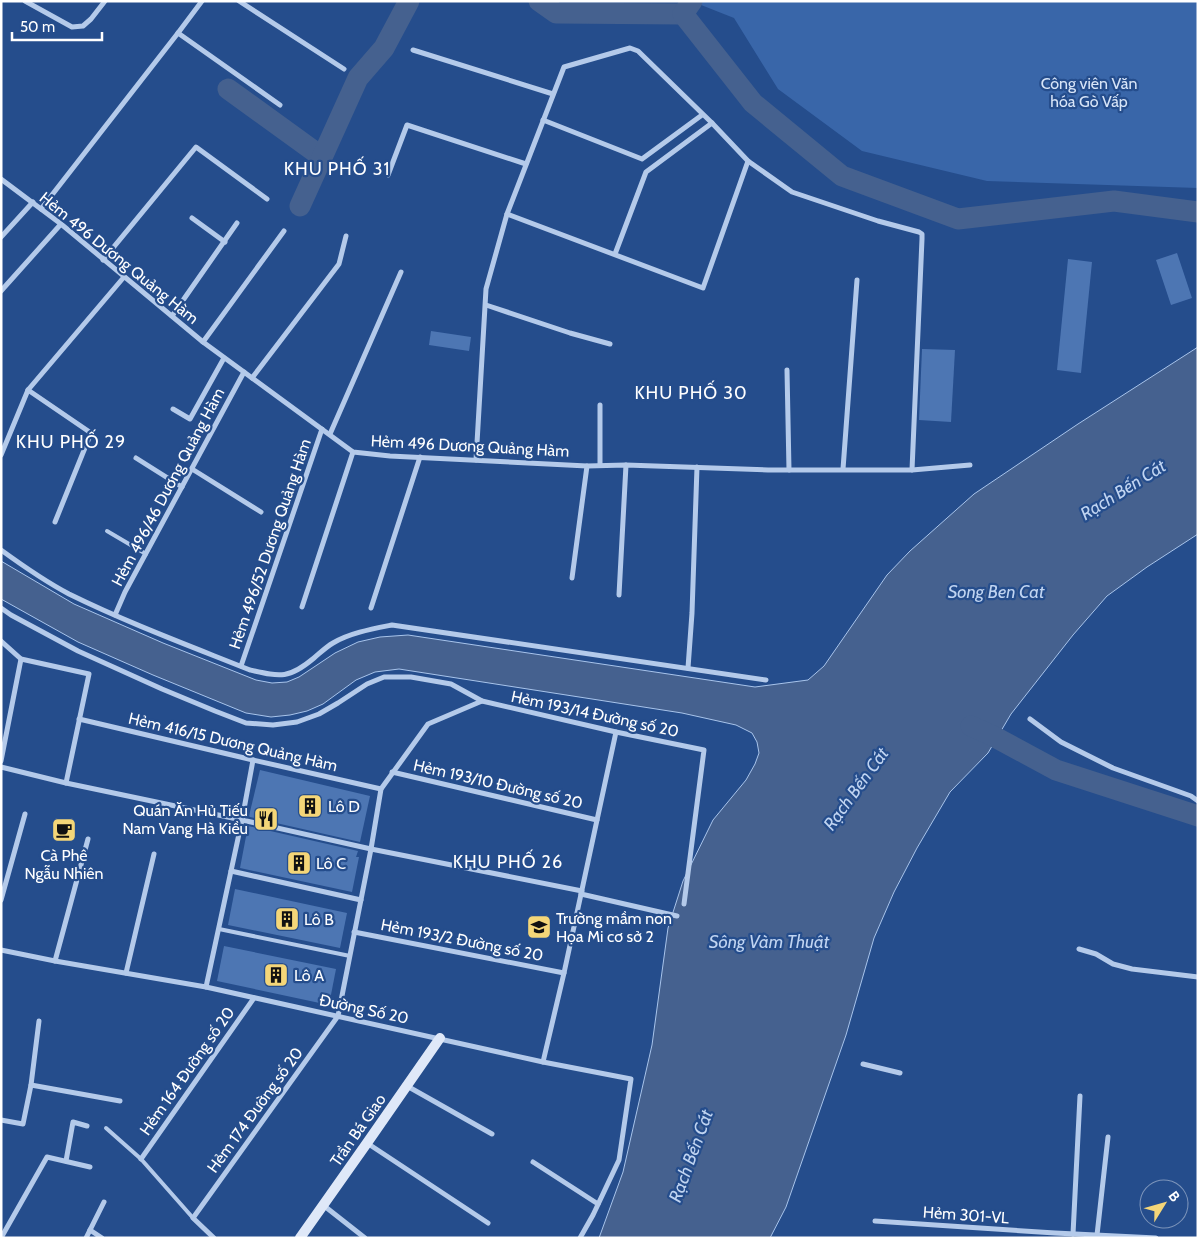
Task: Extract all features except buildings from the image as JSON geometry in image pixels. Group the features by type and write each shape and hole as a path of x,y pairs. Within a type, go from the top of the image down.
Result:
{"street":[{"path":"25,1 72,27 83,26 105,1"},
{"path":"41,209 202,1"},
{"path":"239,1 344,69"},
{"path":"178,33 280,105"},
{"path":"476,460 486,289 507,214 564,67 630,48 638,51 748,161 792,192 878,222 922,234 912,470"},
{"path":"413,50 553,94"},
{"path":"642,159 702,115"},
{"path":"543,120 642,159"},
{"path":"614,254 646,172 712,123"},
{"path":"388,175 407,125 526,164"},
{"path":"104,260 196,147 267,200"},
{"path":"642,159 646,172"},
{"path":"507,214 702,288 748,161"},
{"name":"Hẻm 496 Dương Quảng Hàm","path":"1,179 61,224 203,342 354,452 390,456 587,466 626,465 789,470 912,470 970,465"},
{"path":"1,238 32,202"},
{"path":"192,218 225,242"},
{"path":"172,316 237,223"},
{"path":"1,291 61,224"},
{"path":"203,342 284,232"},
{"path":"252,378 339,264 346,236"},
{"path":"330,434 401,272"},
{"path":"1,455 28,390 124,276"},
{"path":"843,470 857,280"},
{"path":"486,305 570,333 610,344"},
{"path":"173,409 190,419 224,358"},
{"path":"786,370 789,470"},
{"name":"Hẻm 496/46 Dương Quảng Hàm","path":"115,615 244,372"},
{"path":"28,390 91,433 54,522"},
{"path":"600,405 600,465"},
{"name":"Hẻm 496/52 Dương Quảng Hàm","path":"241,666 322,429"},
{"path":"302,607 354,452"},
{"path":"371,608 420,457"},
{"path":"136,458 182,487"},
{"path":"620,595 626,465"},
{"path":"572,578 587,466"},
{"path":"688,668 692,613 697,467"},
{"path":"192,469 261,512"},
{"path":"1,550 68,593 115,615 250,670 273,675 290,674 304,666 332,644 358,632 392,624 766,680"},
{"name":"Hẻm 193/14 Đường số 20","path":"1,608 78,651 162,689 246,723 273,725 297,722 319,714 367,684 384,677 411,677 451,684 482,701 704,750 684,904"},
{"path":"1,641 21,659 89,674 66,783"},
{"path":"1,761 21,659"},
{"path":"338,1016 381,789 428,724 482,701"},
{"name":"Hẻm 416/15 Dương Quảng Hàm","path":"79,719 381,789"},
{"path":"1030,719 1061,742 1113,768 1198,800"},
{"path":"543,1062 616,732"},
{"path":"206,987 253,760"},
{"path":"1,767 66,783 581,893 677,916"},
{"name":"Hẻm 193/10 Đường số 20","path":"392,772 597,820"},
{"path":"1,900 25,814"},
{"path":"55,961 88,839"},
{"path":"126,973 154,854"},
{"path":"231,871 361,900"},
{"name":"Hẻm 193/2 Đường số 20","path":"354,932 564,972"},
{"path":"1079,949 1096,954 1113,964 1198,977"},
{"name":"Đường Số 20","path":"1,950 206,987 543,1062 631,1079 619,1160 598,1204"},
{"name":"Hẻm 164 Đường số 20","path":"141,1159 254,998"},
{"name":"Hẻm 174 Đường số 20","path":"193,1218 338,1016"},
{"path":"1,1120 23,1124 31,1085 40,1021"},
{"name":"Trần Bá Giao","path":"300,1238 440,1038"},
{"path":"863,1064 900,1073"},
{"path":"31,1085 120,1101"},
{"path":"406,1086 492,1134"},
{"path":"1073,1234 1080,1096"},
{"path":"66,1161 73,1122 87,1126"},
{"path":"1098,1235 1108,1137"},
{"path":"368,1143 488,1223"},
{"path":"1,1238 47,1157 90,1166"},
{"path":"533,1162 598,1204 580,1238"},
{"path":"86,1238 104,1202"},
{"path":"323,1205 365,1238"},
{"path":"193,1218 214,1238"},
{"name":"Hẻm 301-VL","path":"875,1221 1156,1238"},
{"path":"90,1230 102,1238"}],"lane":[{"path":"107,531 146,554"},
{"path":"219,929 350,956"},
{"path":"106,1128 141,1159 193,1218"}],"green space":[{"name":"Công viên Văn hóa Gò Vấp","path":"691,1 1198,1 1198,188 987,181 862,151 778,89 734,18"}],"water":[{"path":"1198,347 1198,534 1107,596 1073,635 1011,714 988,753 950,792 894,892 874,938 846,1035 786,1207 770,1238 599,1238 623,1172 652,1045 668,928 683,881 713,820 746,780 755,764 759,753 757,742 752,733 736,725 682,713 399,669 375,672 356,680 323,704 307,711 271,717 246,713 78,642 1,599 1,561 74,604 163,643 256,680 272,683 287,682 299,677 335,653 358,642 380,637 408,635 755,687 808,680 824,666 887,575 910,551 974,494"}],"waterway":[{"path":"300,206 358,78 384,48 409,1"},
{"path":"539,1 556,13 683,14"},
{"path":"692,1 683,14 753,103 842,176 958,219 1114,201 1198,212"},
{"path":"228,89 322,157"},
{"path":"971,726 1056,770 1198,816"}],"place":[{"name":"Lô D","path":"310,806"},
{"name":"Quán Ăn Hủ Tiếu Nam Vang Hà Kiều","path":"266,819"},
{"name":"Cà Phê Ngẫu Nhiên","path":"64,830"},
{"name":"Lô C","path":"299,863"},
{"name":"Lô B","path":"287,919"},
{"name":"Trường mầm non Họa Mi cơ sở 2","path":"539,927"},
{"name":"Lô A","path":"276,975"}],"district":[{"name":"KHU PHỐ 31","path":"337,169"},
{"name":"KHU PHỐ 30","path":"691,393"},
{"name":"KHU PHỐ 29","path":"71,442"},
{"name":"KHU PHỐ 26","path":"508,862"}],"water label":[{"name":"Rạch Bến Cát","path":"1123,490"},
{"name":"Song Ben Cat","path":"996,592"},
{"name":"Rạch Bến Cát","path":"856,789"},
{"name":"Sông Vàm Thuật","path":"769,942"},
{"name":"Rạch Bến Cát","path":"691,1156"}]}
